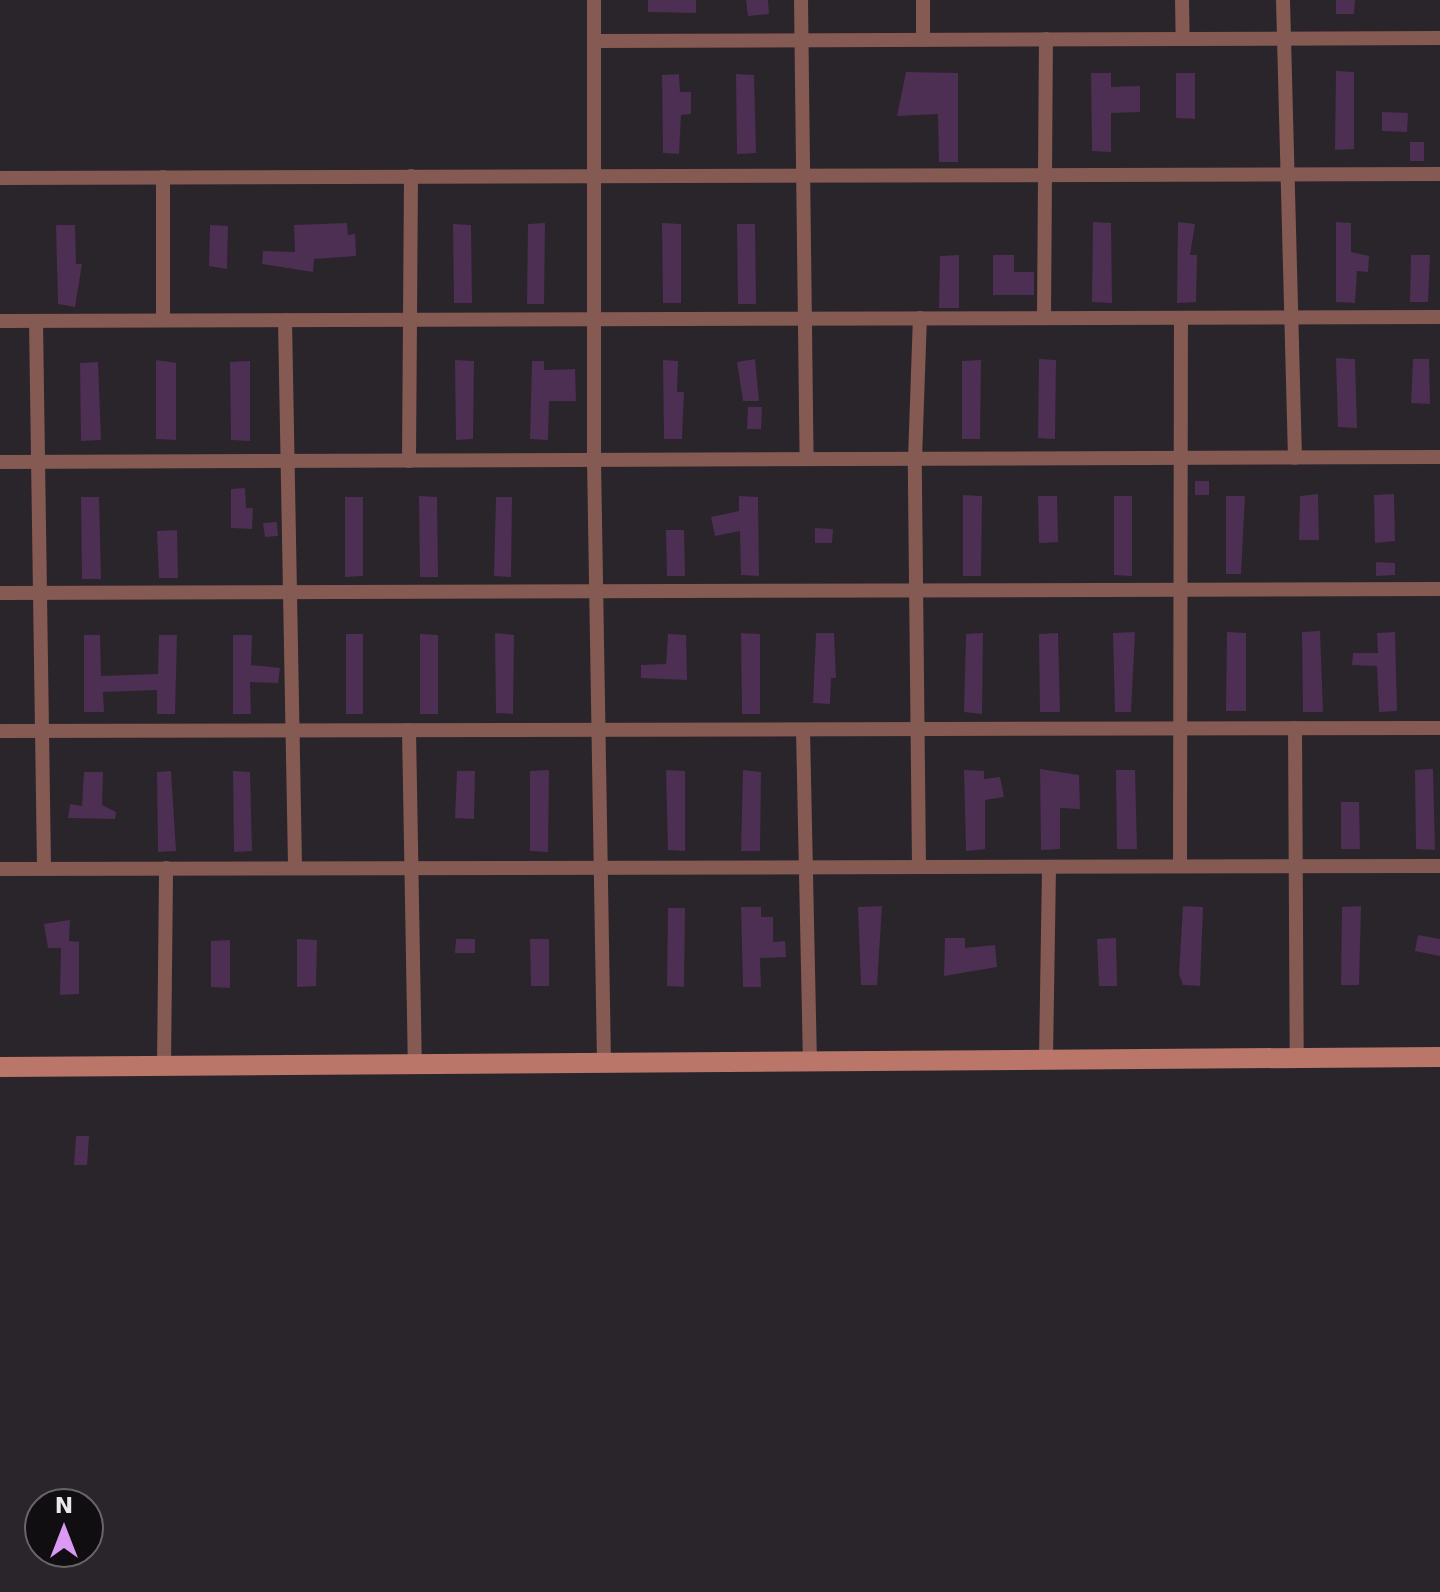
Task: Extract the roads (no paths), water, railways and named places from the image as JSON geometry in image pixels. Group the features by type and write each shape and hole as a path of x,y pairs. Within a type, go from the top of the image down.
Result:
{"street":[{"path":"594,0 594,460 604,1063"},
{"path":"801,0 807,459"},
{"path":"923,0 923,40"},
{"path":"1182,0 1183,39"},
{"path":"1283,0 1295,458"},
{"path":"594,41 1440,38"},
{"path":"1044,318 1046,39"},
{"path":"0,178 1440,174"},
{"path":"409,461 411,176"},
{"path":"163,177 163,320"},
{"path":"0,321 1440,317"},
{"path":"919,867 915,459 920,318"},
{"path":"1180,866 1181,318"},
{"path":"285,320 295,868"},
{"path":"36,321 44,868"},
{"path":"0,462 1440,457"},
{"path":"0,593 1440,589"},
{"path":"1295,728 1297,1057"},
{"path":"0,731 1440,728"},
{"path":"409,730 415,1063"},
{"path":"803,730 810,1062"},
{"path":"0,869 1440,866"},
{"path":"1046,1058 1049,867"},
{"path":"164,1066 166,868"},
{"path":"0,1067 1440,1057"}]}
